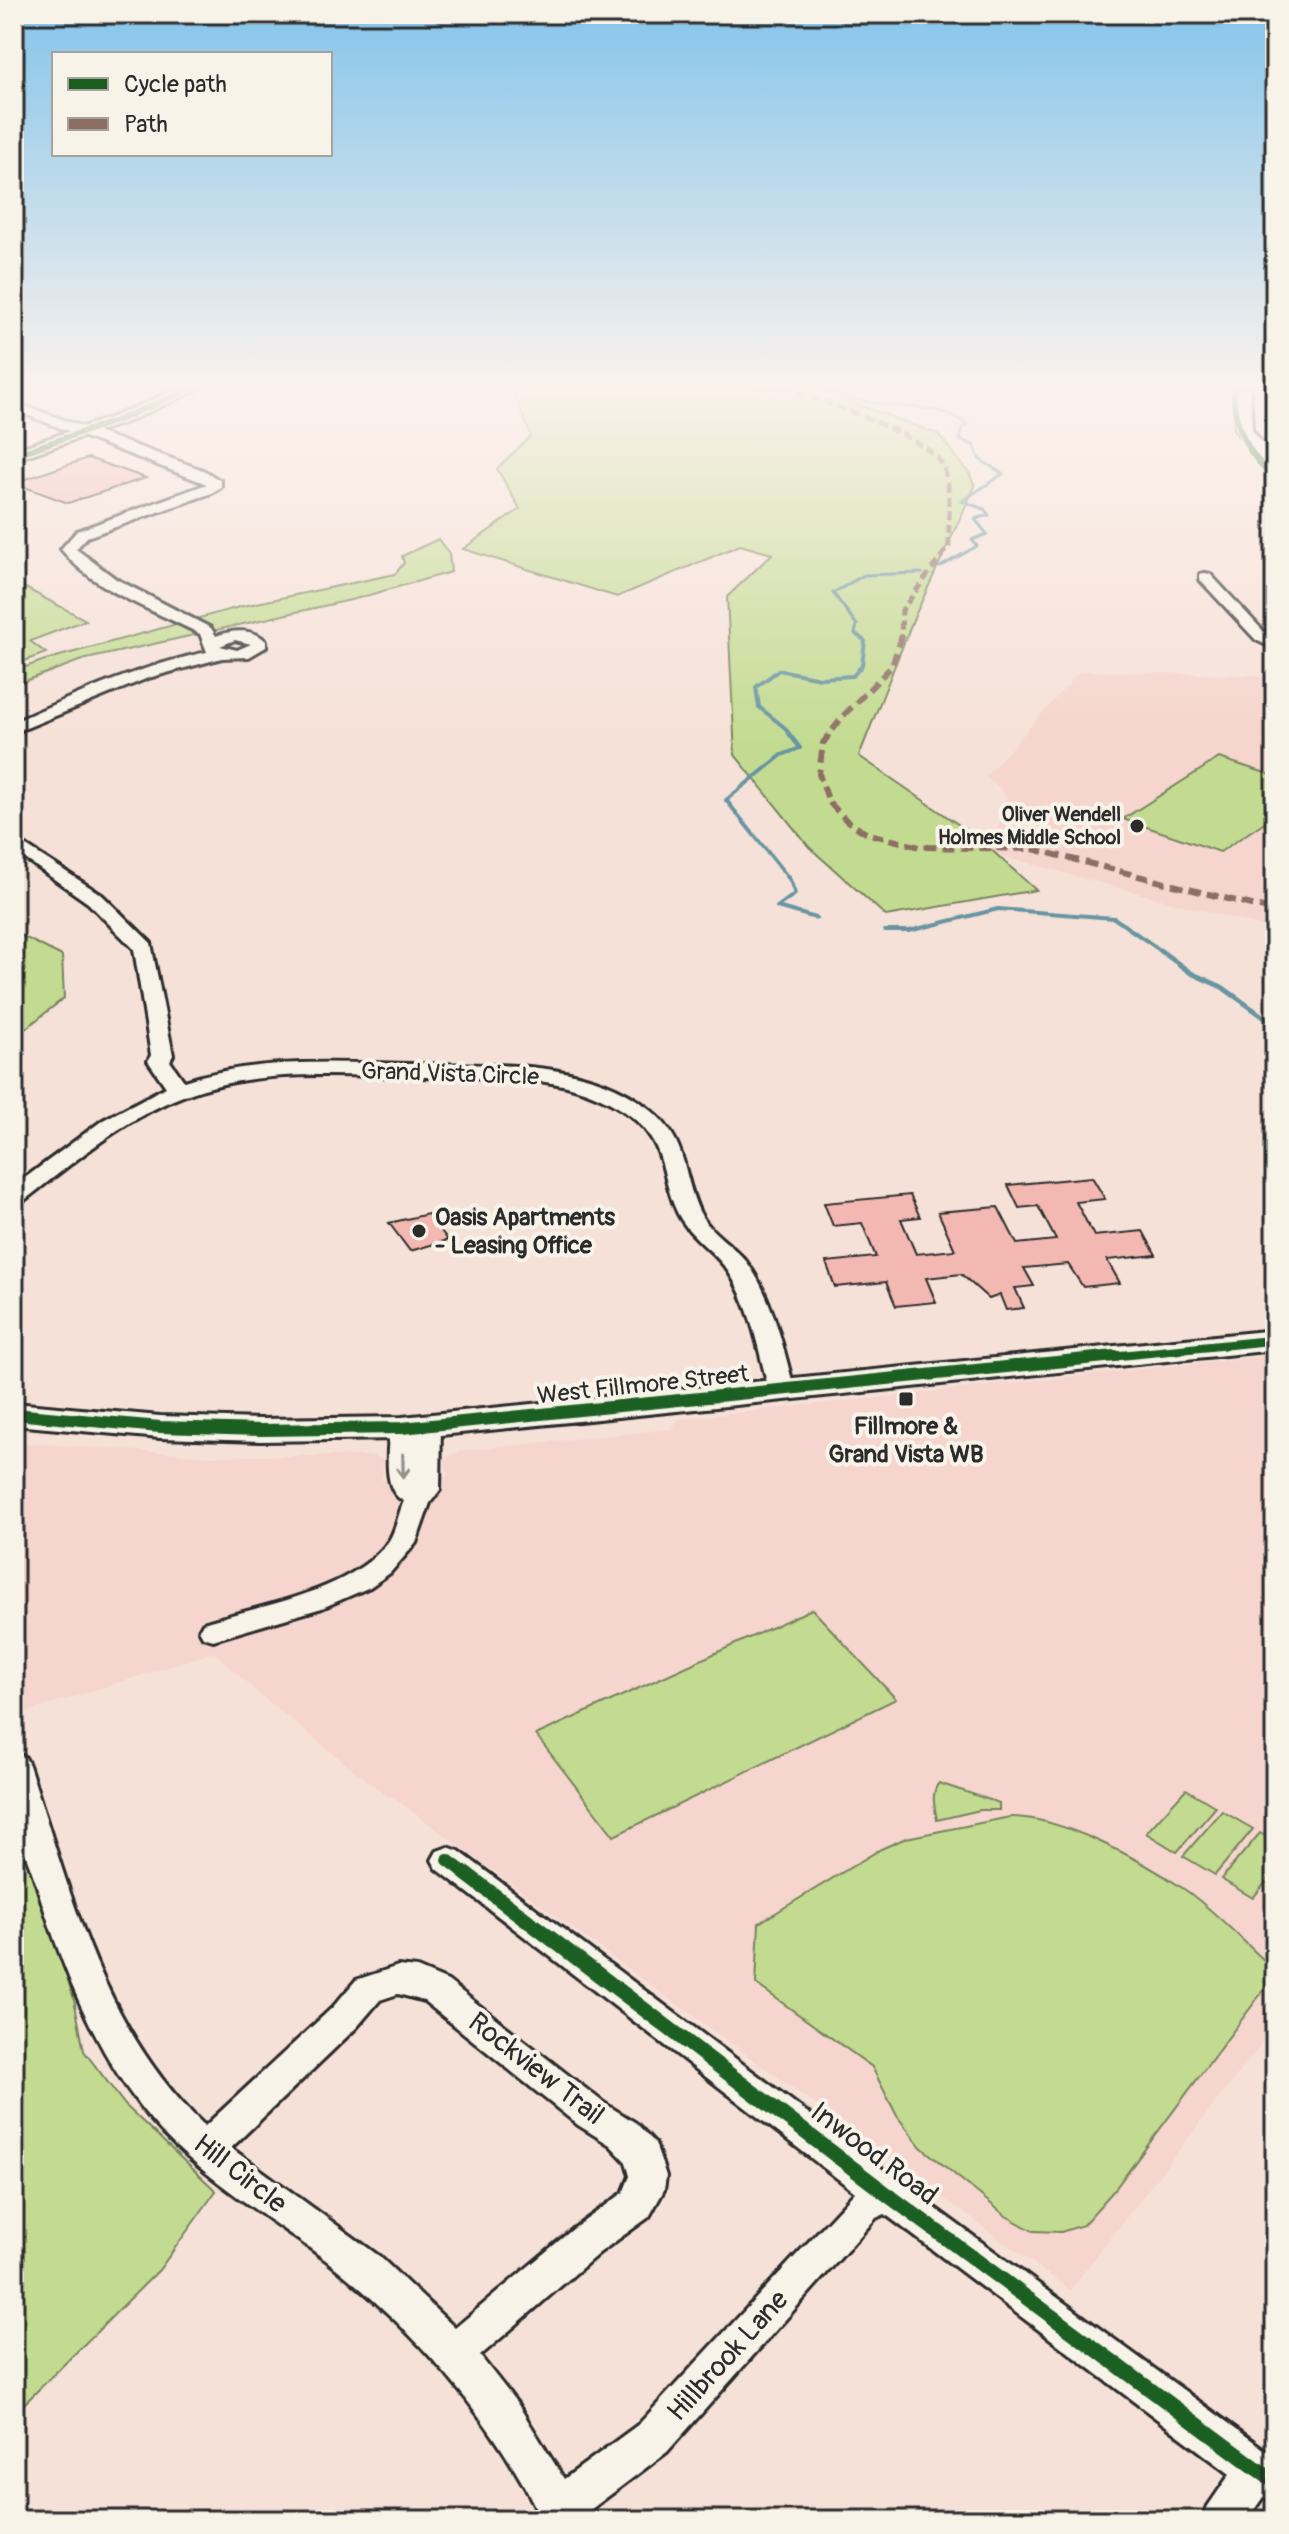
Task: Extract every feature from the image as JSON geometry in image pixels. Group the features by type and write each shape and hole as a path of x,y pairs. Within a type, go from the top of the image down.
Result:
{"main road":[{"name":"West Fillmore Street","path":"14,1414 160,1427 260,1430 415,1426 1275,1340"}],"street":[{"path":"14,728 117,684 192,659 213,644 234,635 254,638 260,644 246,653 213,644 74,558 68,549 82,534 160,506"},
{"path":"1205,577 1261,637 1275,644"},
{"path":"14,843 95,899 144,947 162,1055 159,1061 186,1087"},
{"name":"Grand Vista Circle","path":"14,1197 116,1122 186,1087 226,1077 280,1070 507,1073 575,1082 624,1101 652,1122 671,1146 680,1191 689,1214 747,1282 782,1391"},
{"path":"213,1630 339,1591 363,1578 398,1549 410,1530 418,1497 407,1492 403,1484 415,1426"},
{"name":"Hill Circle","path":"14,1765 68,1929 111,2033 149,2092 204,2150 367,2269 452,2355 518,2441 560,2514"},
{"name":"Inwood Road","path":"448,1860 888,2195 1266,2476"},
{"name":"Rockview Trail","path":"204,2150 345,2017 368,1990 398,1980 417,1982 436,1991 591,2114 623,2134 642,2154 648,2176 646,2190 636,2205 586,2241 452,2355"},
{"name":"Hillbrook Lane","path":"560,2514 653,2438 863,2206 888,2195"},
{"path":"1222,2520 1266,2476"}],"shaded area":[{"name":"Oliver Wendell Holmes Middle School","path":"1080,671 1275,676 1275,930 990,853 1007,799 999,787 985,777"},
{"path":"1275,1355 1275,2026 1070,2290 391,1796 389,1798 259,1694 214,1652 20,1714 14,1693 14,1442 209,1456 373,1456 384,1461 381,1480 448,1477 445,1458 460,1451 671,1429 679,1419"}],"green space":[{"path":"518,506 966,506 913,620 859,756 978,838 1036,890 886,916 809,847 735,755 727,597 772,554 740,545 617,597 463,549 520,509"},
{"path":"438,539 449,554 451,572 355,599 82,660 14,685 14,671 45,660 243,606 395,574 404,563 402,556"},
{"path":"14,582 86,620 30,641 46,653 14,665"},
{"path":"1219,758 1275,776 1275,815 1220,852 1123,819"},
{"path":"14,936 22,936 62,956 64,998 14,1038"},
{"path":"812,1609 896,1699 614,1836 536,1735"},
{"path":"939,1783 999,1803 999,1810 980,1810 937,1820 934,1796"},
{"path":"1186,1789 1216,1807 1177,1852 1146,1833"},
{"path":"1222,1811 1253,1829 1215,1875 1183,1856"},
{"path":"14,1817 74,1999 84,2051 125,2105 216,2191 159,2270 14,2414"},
{"path":"1010,1817 1052,1824 1076,1832 1146,1865 1196,1898 1275,1970 1275,1975 1115,2189 1083,2225 1061,2232 1033,2231 1006,2216 921,2147 897,2116 872,2067 756,1984 759,1923 881,1849 906,1838"},
{"path":"1260,1833 1275,1842 1275,1871 1253,1898 1221,1879"}],"building":[{"path":"1092,1177 1105,1199 1076,1202 1094,1236 1143,1231 1156,1255 1107,1260 1120,1283 1083,1287 1068,1264 1024,1268 1034,1286 1015,1288 1024,1308 1006,1310 1000,1295 989,1299 961,1274 926,1278 936,1302 896,1306 886,1282 835,1287 826,1262 876,1257 862,1223 833,1226 824,1203 910,1195 920,1217 901,1219 916,1254 955,1250 938,1212 998,1207 1017,1244 1056,1240 1038,1206 1019,1208 1008,1185"},
{"name":"Oasis Apartments - Leasing Office","path":"428,1214 448,1240 410,1251 389,1223"}],"waterway":[{"path":"940,567 977,546 972,540 987,534 975,519 989,515 976,506"},
{"path":"860,637 855,633 857,625 833,593 864,575 922,573"},
{"path":"816,918 777,907 795,894 790,880 726,800 782,755 800,748 784,727 759,707 756,687 779,670 820,678 853,676 862,665 865,641 857,635"},
{"path":"885,931 909,931 998,909 1114,918 1164,953"},
{"path":"1161,951 1191,973 1222,987 1275,1025"}],"marked path":[{"path":"947,506 949,546 902,610 904,629 892,666 844,715 823,743 819,774 829,802 847,821 866,833 888,840 920,847 1033,849 1275,911"}],"cycle path":[{"path":"14,1414 160,1427 260,1430 402,1428 1275,1340"},
{"path":"448,1860 888,2195 1275,2482"}],"place":[{"name":"Oliver Wendell Holmes Middle School","path":"1137,826"},
{"name":"Oasis Apartments - Leasing Office","path":"419,1231"},
{"name":"Fillmore & Grand Vista WB","path":"906,1399"}]}
